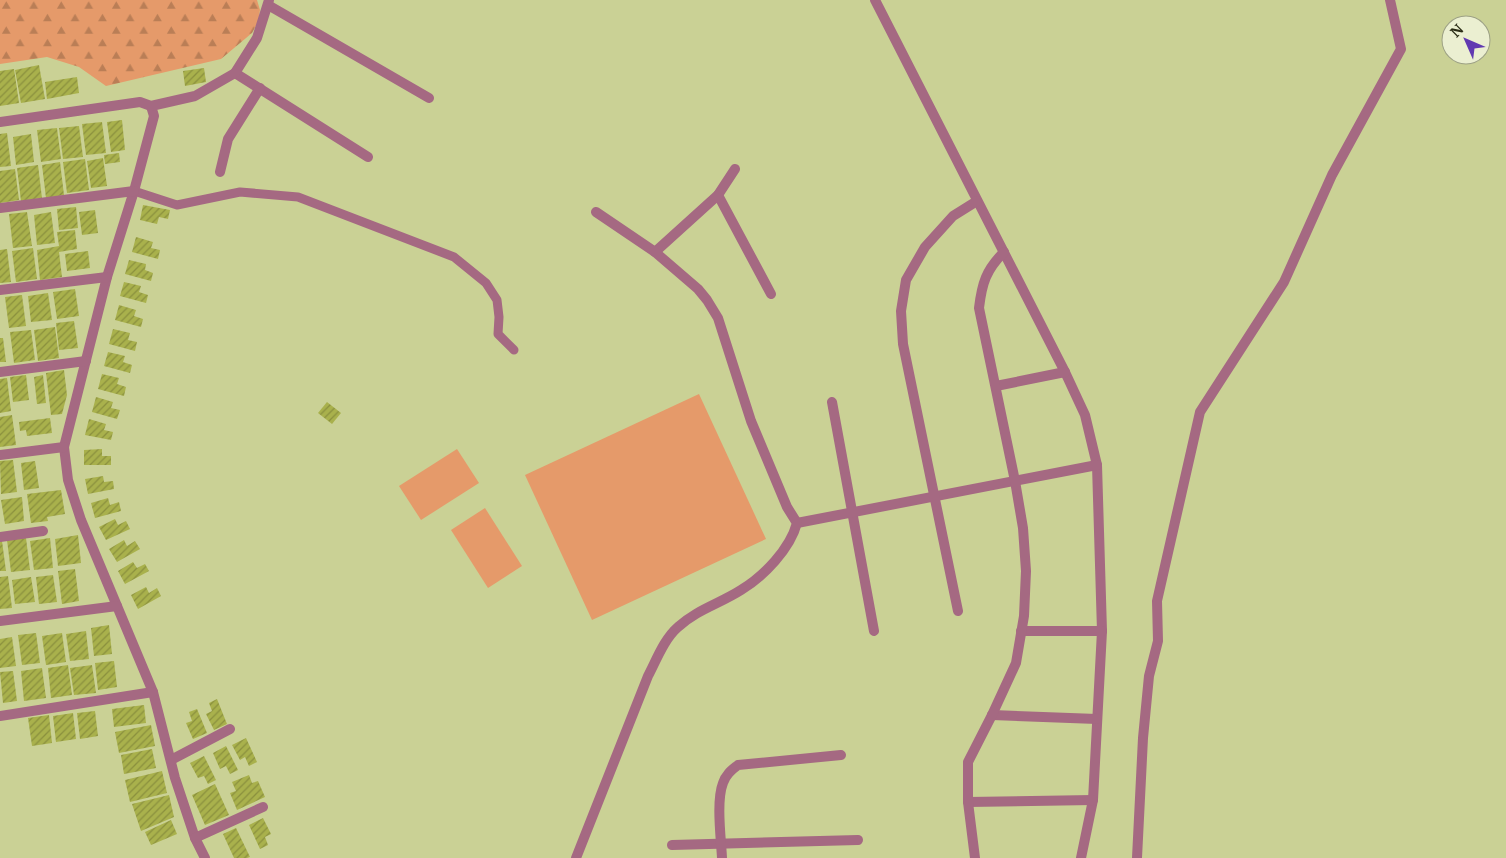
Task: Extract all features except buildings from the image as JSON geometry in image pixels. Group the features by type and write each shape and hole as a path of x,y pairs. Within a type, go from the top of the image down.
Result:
{"street":[{"path":"875,0 1085,415 1098,465 1102,631 1093,800 1081,858"},
{"path":"1137,858 1143,738 1149,676 1158,641 1157,601 1200,412 1284,282 1332,175 1400,49 1390,0"},
{"path":"0,122 140,102 151,106 195,96 236,73 257,38 269,3 429,98"},
{"path":"236,73 368,157"},
{"path":"220,172 228,139 260,88"},
{"path":"151,106 154,116 134,191 107,277 64,447 68,480 78,512 153,692 194,838 205,858"},
{"path":"655,252 718,195 735,169"},
{"path":"0,208 134,191"},
{"path":"718,195 771,294"},
{"path":"958,611 903,344 901,311 906,280 924,247 953,216 977,202"},
{"path":"576,858 648,676 660,653 676,629 696,613 742,590 773,564 793,536 797,523 787,507 751,421 718,318 707,300 698,289 655,252 596,212"},
{"path":"975,858 968,802 968,762 1016,663 1024,616 1026,571 1023,528 996,386 978,308 982,286 994,262 1004,252"},
{"path":"0,290 107,277"},
{"path":"0,372 86,361"},
{"path":"996,386 1064,372"},
{"path":"832,402 874,631"},
{"path":"0,455 64,447"},
{"path":"797,523 1098,465"},
{"path":"0,536 43,531"},
{"path":"0,621 117,606"},
{"path":"1021,631 1102,631"},
{"path":"0,716 153,692"},
{"path":"992,715 1097,719"},
{"path":"171,760 230,729"},
{"path":"722,858 720,815 722,784 728,774 738,764 841,755"},
{"path":"968,802 1093,800"},
{"path":"194,838 263,807"},
{"path":"672,845 858,840"}],"lane":[{"path":"134,191 177,205 240,192 298,196 454,258 486,283 494,294 497,300 499,316 498,334 514,350"}],"green space":[{"path":"0,0 257,0 260,10 258,22 252,33 221,59 106,86 79,67 47,57 0,64"},
{"path":"699,394 766,539 592,620 525,475"},
{"path":"457,449 479,483 421,520 399,486"},
{"path":"485,508 522,566 488,588 451,530"}]}
